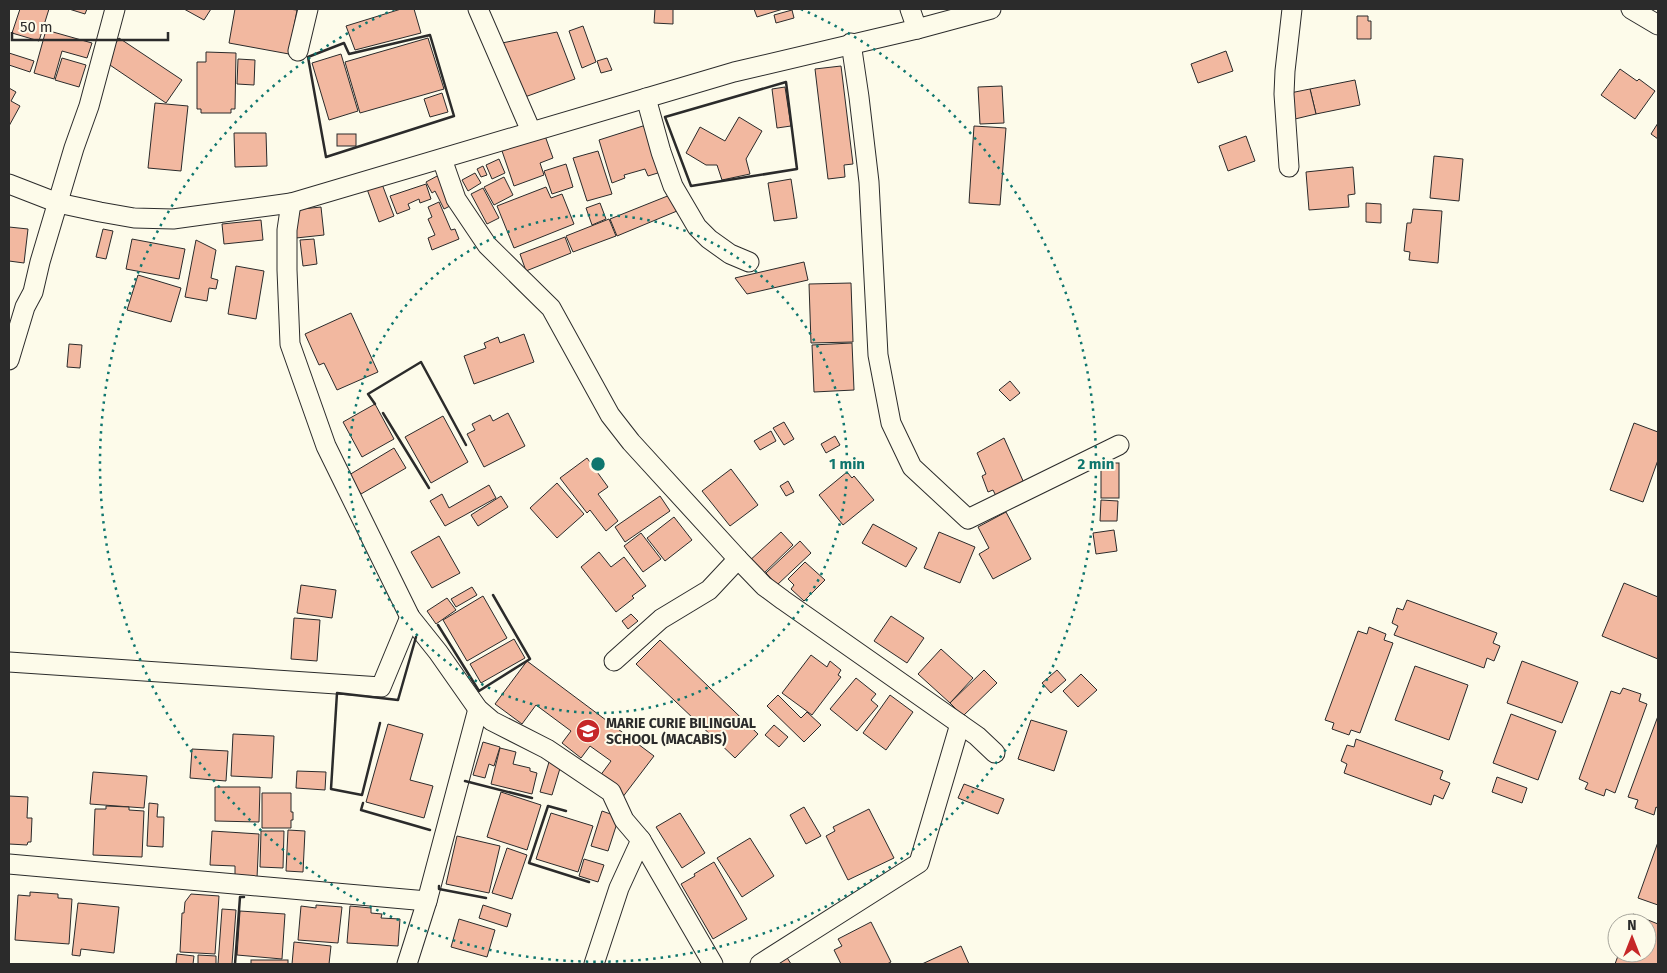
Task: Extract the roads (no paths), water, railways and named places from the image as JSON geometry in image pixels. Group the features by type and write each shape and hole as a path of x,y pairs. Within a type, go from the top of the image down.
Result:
{"street":[{"path":"9,360 25,307 33,292 74,148 90,106 115,9"},
{"path":"298,51 308,9"},
{"path":"478,9 531,131"},
{"path":"910,9 917,29"},
{"path":"9,184 58,203 134,218 173,219 291,203 734,72 917,29 990,9"},
{"path":"1289,167 1284,94 1292,9"},
{"path":"851,44 860,97 870,182 878,355 891,423 912,467 968,519 1120,444"},
{"path":"646,98 673,186 697,227 709,239 730,254 749,262"},
{"path":"442,159 456,199 487,245 551,308 610,415 631,442 738,560 764,586 977,736 995,753"},
{"path":"291,203 287,230 286,270 290,344 326,446 410,617 438,652 478,709 492,721 546,749 611,792 624,820 641,840 713,964"},
{"path":"614,661 661,619 709,590 738,560"},
{"path":"9,662 381,687 410,617"},
{"path":"407,964 427,901 478,709"},
{"path":"760,964 919,863 960,724"},
{"path":"594,964 619,888 641,840"},
{"path":"9,864 427,901"}],"place":[{"name":"MARIE CURIE BILINGUAL SCHOOL (MACABIS)","path":"588,731"}]}
